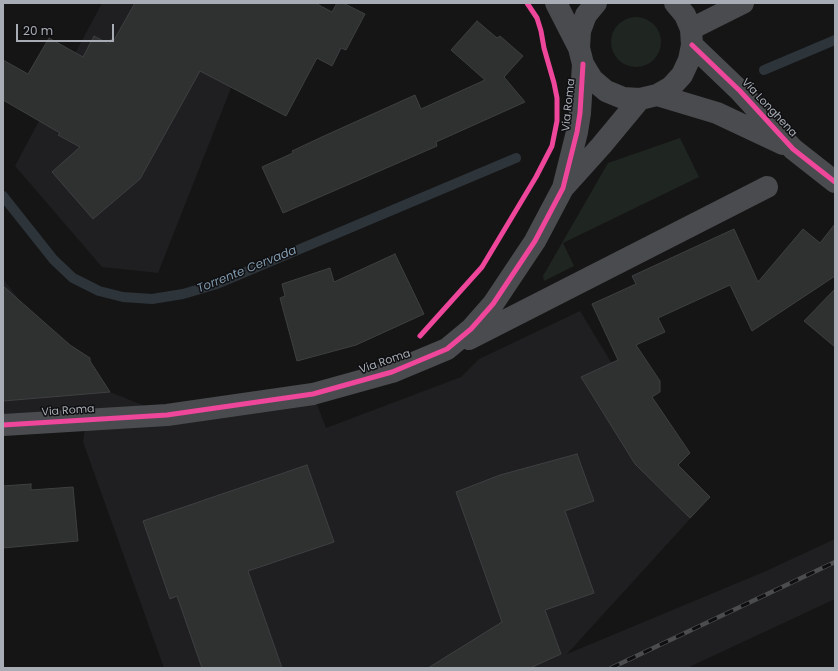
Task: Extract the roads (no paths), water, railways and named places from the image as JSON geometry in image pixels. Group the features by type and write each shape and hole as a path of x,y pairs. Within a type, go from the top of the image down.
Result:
{"street":[{"name":"Via Longhena","path":"556,3 592,79 606,91 623,98 649,97 717,113 794,149"},
{"path":"581,56 580,31 586,15 596,3"},
{"name":"Via Longhena","path":"675,3 685,15 691,37 794,149 835,182"},
{"path":"649,97 671,86 682,75 689,60 691,37 743,3"},
{"name":"Via Roma","path":"563,188 580,113 581,56"},
{"name":"Via Roma","path":"447,350 471,329 493,304 535,241 563,188 601,146 649,97"},
{"name":"Via Roma","path":"3,425 167,415 313,394 392,372 447,350 767,187"}],"waterway":[{"name":"Torrente Cervada","path":"764,70 835,40"},
{"name":"Torrente Cervada","path":"3,196 53,259 73,278 99,291 123,297 152,299 183,294 217,284 516,158"}],"railway":[{"path":"611,668 835,562"}]}
